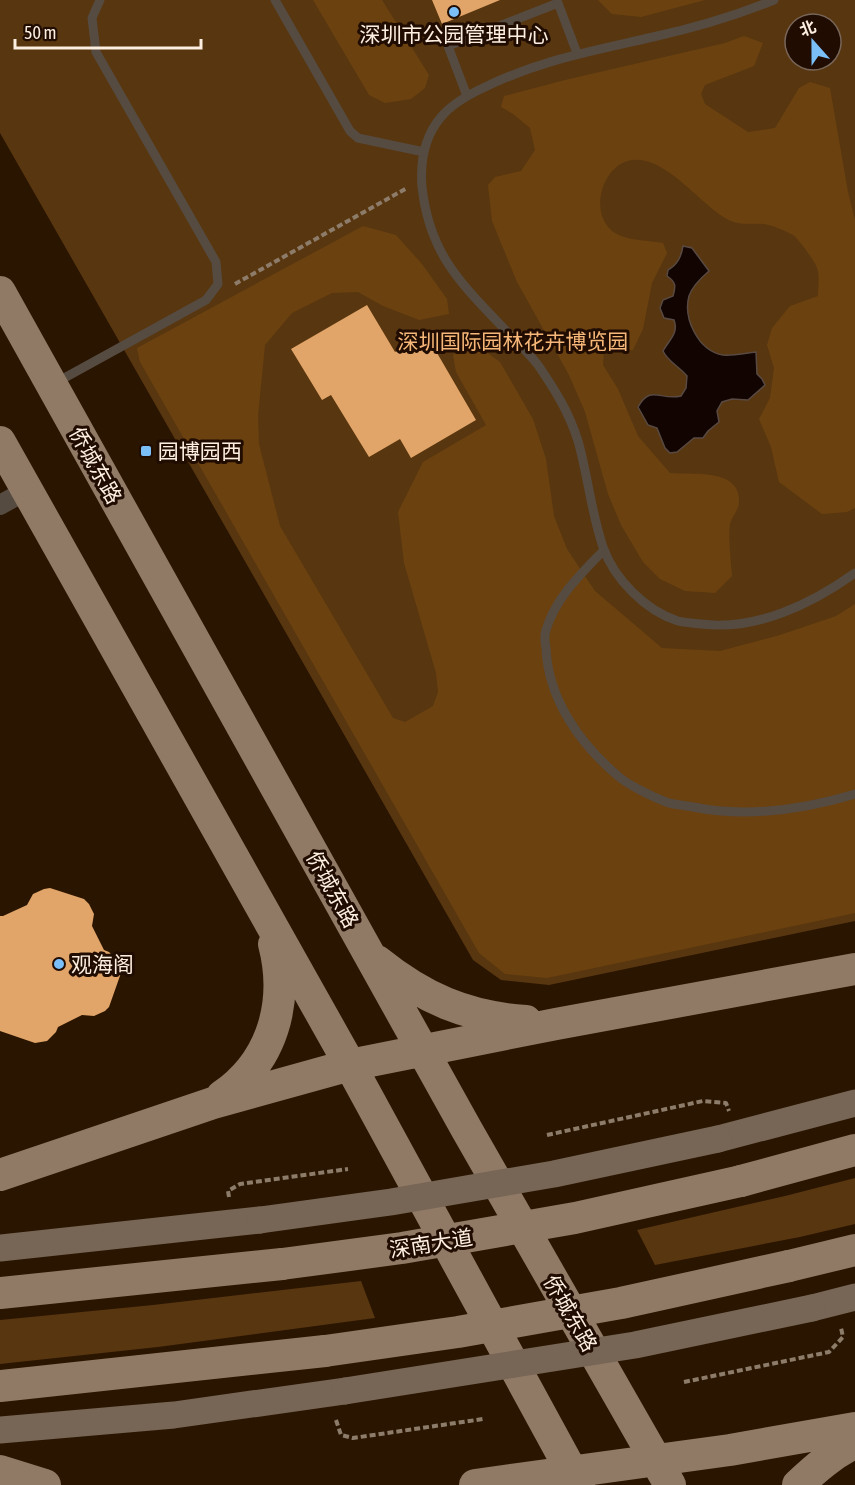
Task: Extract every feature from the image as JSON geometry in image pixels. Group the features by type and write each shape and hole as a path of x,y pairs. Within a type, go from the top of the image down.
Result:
{"main road":[{"name":"侨城东路","path":"0,292 422,1050 662,1472"},
{"path":"0,442 350,1065 575,1478"},
{"path":"213,1103 236,1086 253,1069 269,1041 276,1017 280,988 278,958 268,919"},
{"path":"369,954 403,982 437,1000 470,1013 507,1020 556,1023"},
{"path":"0,1175 213,1103 350,1065 556,1023 855,969"},
{"path":"0,1248 260,1220 391,1202 542,1176 718,1139 855,1103"},
{"name":"深南大道","path":"0,1293 282,1264 402,1248 575,1218 741,1180 855,1150"},
{"path":"0,1386 325,1351 458,1332 621,1303 855,1250"},
{"path":"0,1430 174,1415 345,1392 635,1345 855,1297"},
{"path":"475,1485 662,1472 741,1448 855,1428"},
{"path":"798,1485 812,1471 843,1448 855,1443"},
{"path":"0,1471 45,1485"}],"street":[{"path":"0,505 27,490"}],"lane":[{"path":"52,385 206,300 218,285 216,262 96,52 92,18 100,0"},
{"path":"275,0 350,131 358,138 424,152"},
{"path":"774,0 675,32 548,61 505,77 467,96 443,114 431,131 424,152 422,180 425,211 434,241 452,272 535,362 562,399 578,441 604,550 624,583 650,608 679,621 719,626 759,621 801,604 855,573"},
{"path":"467,96 448,46 558,3 577,53"},
{"path":"604,550 556,605 545,633 546,665 555,697 581,737 619,777 667,802 712,811 762,813 824,804 855,794"}],"path":[{"path":"206,300 422,180"},
{"path":"547,1135 703,1101 726,1103 732,1116"},
{"path":"231,1204 228,1191 240,1184 348,1169"},
{"path":"684,1382 829,1352 843,1337 841,1328"},
{"path":"336,1420 341,1435 353,1438 483,1419"}],"green space":[{"name":"深圳国际园林花卉博览园","path":"0,0 855,0 855,921 549,985 501,980 473,960 0,133"},
{"path":"855,1178 855,1224 655,1265 637,1230 785,1196"},
{"path":"361,1281 375,1318 158,1347 0,1364 0,1320"}],"shaded area":[{"path":"313,0 382,0 429,75 425,88 411,99 385,103 369,95"},
{"path":"598,0 705,0 641,17 612,14"},
{"path":"744,36 763,43 754,66 705,85 701,94 705,104 748,132 775,128 799,88 810,82 830,88 855,220 855,508 847,512 822,514 779,482 771,447 759,419 770,398 774,368 767,345 772,328 790,306 818,296 818,271 803,245 793,235 783,230 767,225 740,223 727,219 682,182 657,165 632,160 622,163 613,170 602,189 600,200 604,221 616,234 636,240 663,243 667,253 652,283 643,329 633,350 604,352 603,365 618,389 638,436 670,473 714,475 732,483 738,491 739,505 729,529 732,576 715,593 685,591 660,579 643,562 621,525 608,494 585,412 569,375 517,282 492,221 488,185 495,177 521,171 535,150 530,128 501,107 504,96 725,43"},
{"path":"363,226 396,235 422,264 447,299 449,314 419,320 383,306 358,292 332,293 292,313 265,345 258,416 259,444 280,526 393,718 405,722 433,706 438,692 436,673 404,563 398,512 423,462 486,425 456,372 453,355 471,341 500,362 533,419 546,459 554,516 567,549 595,591 662,648 720,651 780,635 836,616 855,604 855,913 547,978 505,974 479,953 140,362 137,348"},
{"path":"683,246 692,248 709,271 700,279 689,296 688,314 694,332 706,347 723,355 756,352 757,374 765,385 748,400 732,399 722,402 717,411 719,422 703,438 694,438 677,452 670,453 665,448 657,428 648,425 638,407 647,396 681,396 686,388 687,376 663,351 673,336 675,325 674,320 664,318 660,308 663,300 673,296 674,284 667,276 668,270 678,260"}],"building":[{"name":"深圳市公园管理中心","path":"432,0 500,0 442,24"},
{"path":"367,305 395,352 426,334 476,420 411,458 400,439 369,457 331,395 322,400 291,349"},
{"name":"观海阁","path":"50,888 84,899 89,904 94,914 92,926 104,950 118,961 121,973 109,1007 105,1011 94,1016 82,1015 58,1027 47,1041 35,1043 0,1031 0,916 27,905 33,894"}],"place":[{"name":"深圳市公园管理中心","path":"454,12"},
{"name":"园博园西","path":"146,451"},
{"name":"观海阁","path":"59,964"}]}
